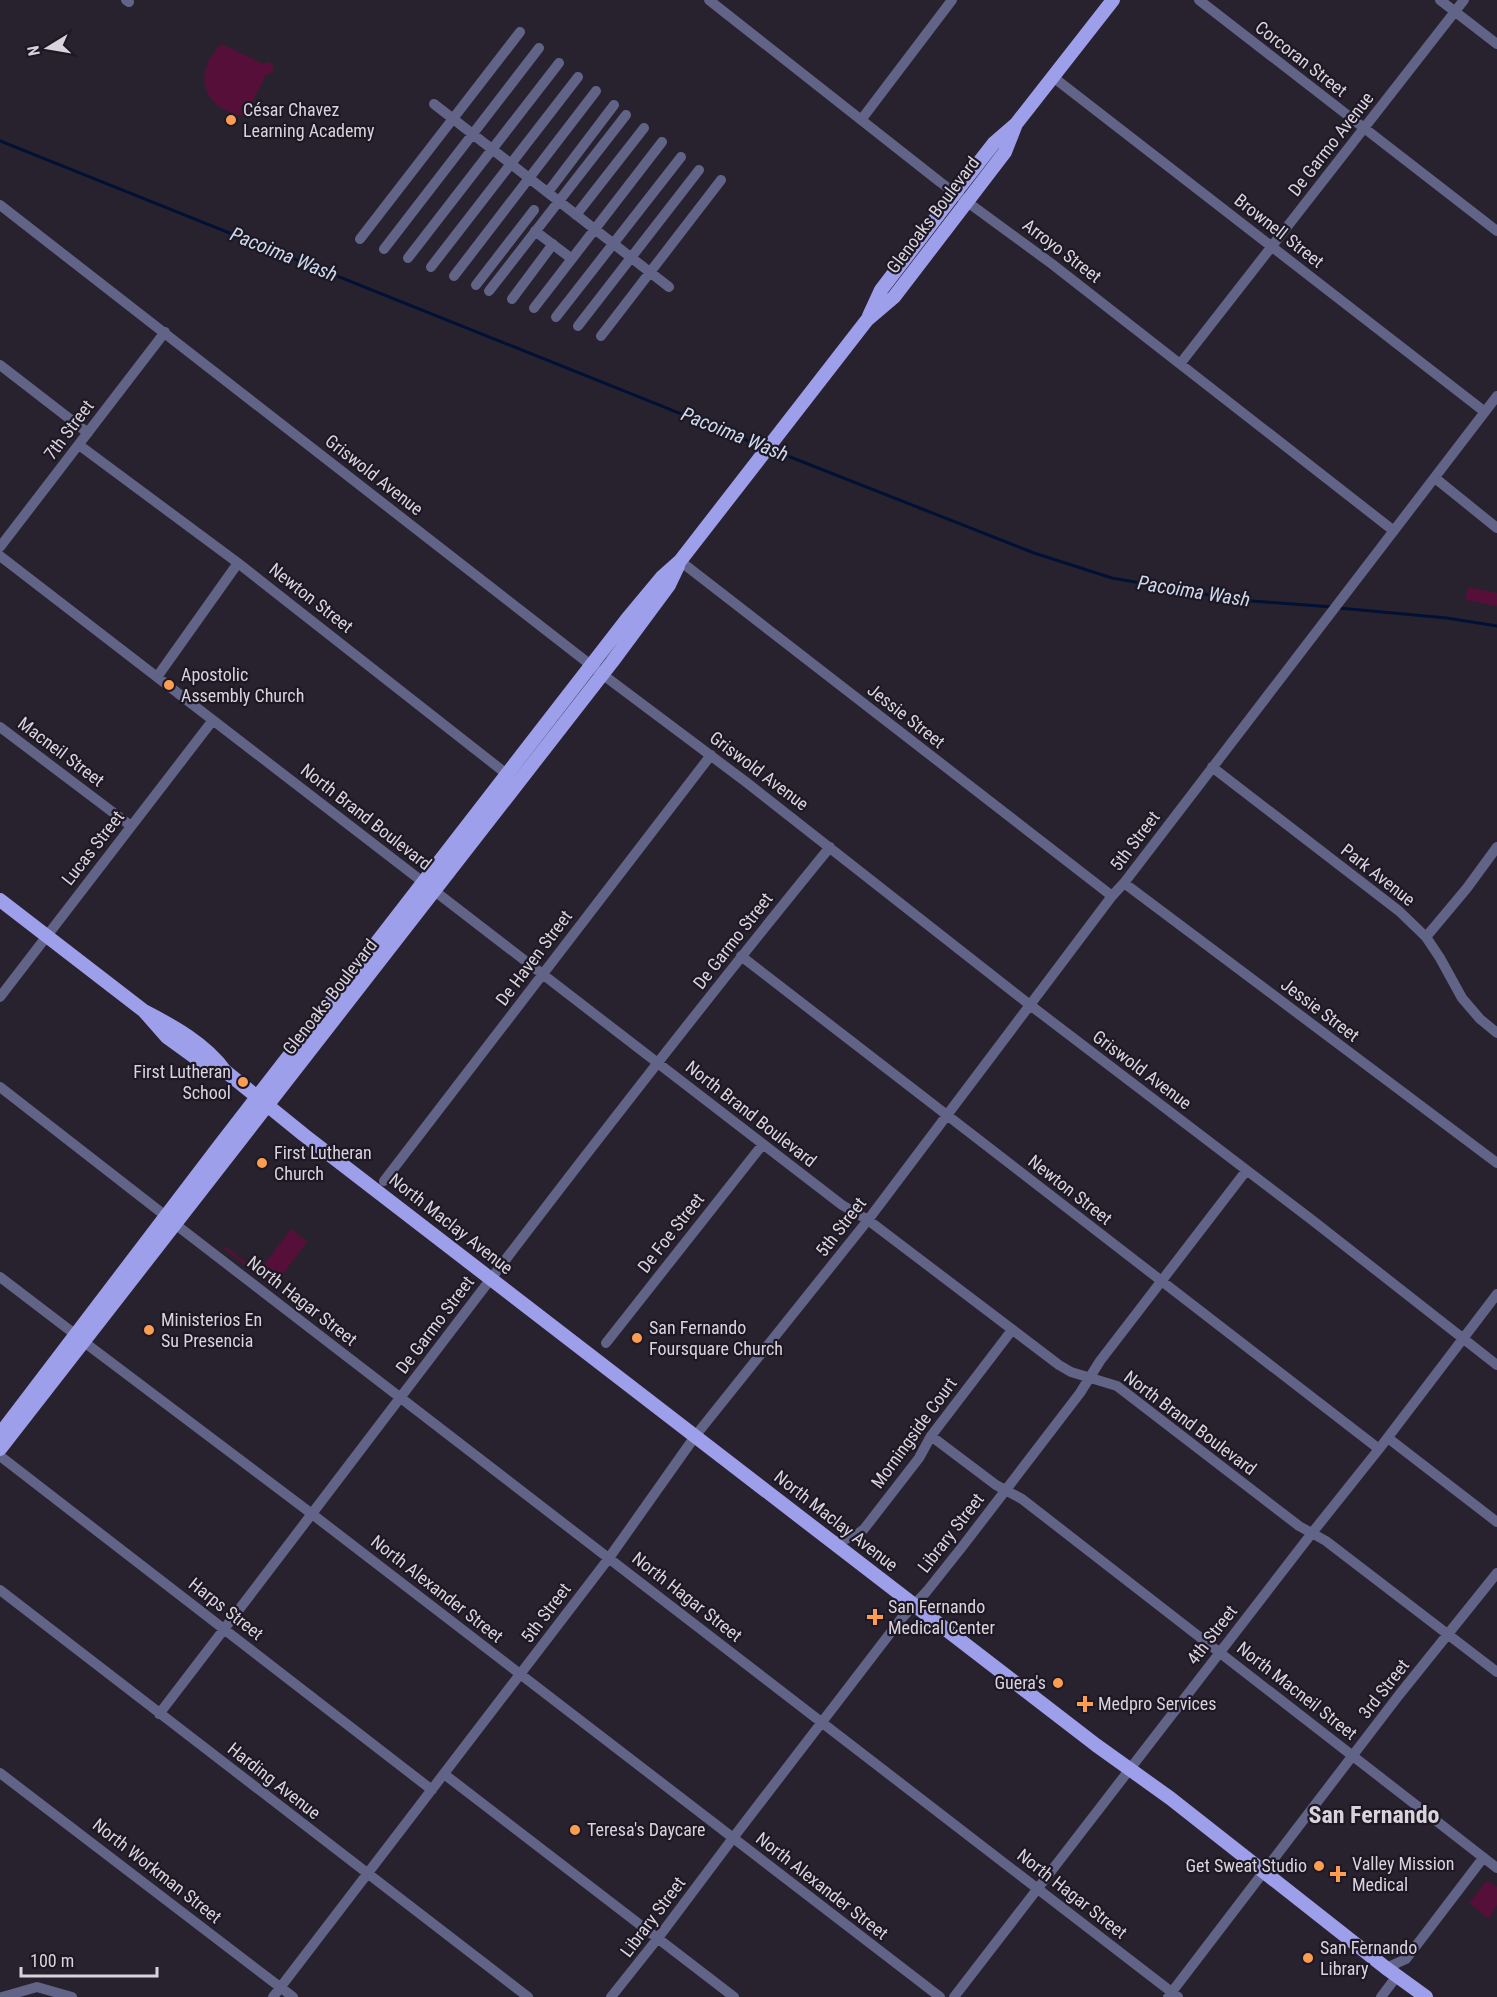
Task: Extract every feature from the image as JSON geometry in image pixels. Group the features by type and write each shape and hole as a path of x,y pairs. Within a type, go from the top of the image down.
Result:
{"main road":[{"name":"Glenoaks Boulevard","path":"867,320 881,291 955,193 994,143 1016,124 1113,0"},
{"name":"Glenoaks Boulevard","path":"171,1220 268,1106 429,887 597,670 662,577 680,561 867,320 894,297 1005,152 1016,124"},
{"name":"Glenoaks Boulevard","path":"0,1449 80,1338 171,1220 258,1096 429,887"},
{"name":"North Maclay Avenue","path":"0,900 144,1011 167,1037 207,1066 225,1071 258,1096 833,1543 1426,1997"},
{"name":"Glenoaks Boulevard","path":"0,1434 80,1338"}],"street":[{"name":"Arroyo Street","path":"709,0 955,193 1052,264 1394,531"},
{"path":"861,120 952,0"},
{"name":"Corcoran Street","path":"1199,0 1497,231"},
{"path":"1440,0 1497,44"},
{"name":"De Garmo Avenue","path":"1180,364 1464,0"},
{"path":"360,239 520,32"},
{"path":"384,249 539,48"},
{"path":"408,258 559,63"},
{"path":"431,267 578,77"},
{"name":"Brownell Street","path":"1053,77 1485,412"},
{"path":"453,276 596,91"},
{"path":"434,104 669,287"},
{"path":"548,192 614,105"},
{"path":"489,291 626,115"},
{"path":"576,215 644,128"},
{"path":"534,308 662,142"},
{"path":"556,317 681,157"},
{"path":"578,326 699,170"},
{"path":"601,336 721,180"},
{"name":"Griswold Avenue","path":"0,205 660,720 711,755 1030,1005 1312,1220 1497,1365"},
{"path":"476,285 534,210"},
{"path":"535,231 572,259"},
{"path":"512,299 553,244"},
{"name":"7th Street","path":"0,548 165,332"},
{"path":"0,365 88,433"},
{"name":"5th Street","path":"273,1997 609,1558 696,1435 868,1220 1112,896 1347,594 1497,396"},
{"name":"Newton Street","path":"79,445 238,563 513,778"},
{"path":"1435,478 1497,528"},
{"name":"North Brand Boulevard","path":"0,556 842,1205 868,1220 1063,1368 1117,1386 1299,1526 1326,1541 1497,1672"},
{"name":"Jessie Street","path":"680,561 1112,896"},
{"path":"157,677 238,563"},
{"name":"Lucas Street","path":"0,997 213,720"},
{"name":"Macneil Street","path":"0,727 131,826"},
{"name":"De Haven Street","path":"384,1181 711,755"},
{"name":"Park Avenue","path":"1212,767 1399,911 1426,937 1462,998 1479,1019 1497,1033"},
{"name":"De Garmo Street","path":"159,1714 658,1063 830,847"},
{"path":"1426,937 1467,888 1497,847"},
{"name":"Jessie Street","path":"1124,883 1497,1163"},
{"name":"Newton Street","path":"741,956 1379,1449"},
{"name":"North Hagar Street","path":"0,1087 1037,1888 1172,1995"},
{"name":"De Foe Street","path":"606,1343 763,1144"},
{"name":"Library Street","path":"611,1997 901,1619 1005,1491 1080,1393 1100,1361 1246,1171"},
{"name":"North Alexander Street","path":"0,1277 940,1997"},
{"name":"4th Street","path":"954,1997 1497,1294"},
{"name":"Morningside Court","path":"833,1543 855,1536 864,1529 1012,1330"},
{"name":"North Macneil Street","path":"931,1436 1005,1491 1022,1499 1497,1868"},
{"path":"1388,1438 1497,1522"},
{"name":"Harps Street","path":"0,1456 432,1790"},
{"name":"3rd Street","path":"1172,1995 1353,1755 1497,1573"},
{"name":"Harding Avenue","path":"0,1590 528,1997"},
{"name":"North Workman Street","path":"0,1773 293,1997"},
{"path":"444,1774 734,1997"},
{"path":"1381,1997 1391,1972 1406,1959 1484,1858"},
{"path":"2,1997 37,1987 72,1997"}],"shaded area":[{"path":"222,44 263,64 269,62 274,66 273,72 266,75 245,116 219,107 206,89 207,66 212,55"},
{"path":"1468,587 1497,593 1497,606 1465,600"},
{"path":"291,1229 307,1242 273,1287 224,1249 226,1247 258,1272"},
{"path":"1489,1881 1497,1887 1497,1905 1489,1918 1495,1924 1469,1903"}],"waterway":[{"name":"Pacoima Wash","path":"0,141 764,447"},
{"name":"Pacoima Wash","path":"770,449 1034,553 1112,578 1239,600 1332,607"},
{"name":"Pacoima Wash","path":"1339,608 1447,618 1497,626"}],"place":[{"name":"César Chavez Learning Academy","path":"231,120"},
{"name":"Apostolic Assembly Church","path":"169,685"},
{"name":"First Lutheran School","path":"243,1082"},
{"name":"First Lutheran Church","path":"262,1163"},
{"name":"Ministerios En Su Presencia","path":"149,1330"},
{"name":"San Fernando Foursquare Church","path":"637,1338"},
{"name":"San Fernando Medical Center","path":"875,1617"},
{"name":"Guera's","path":"1058,1683"},
{"name":"Medpro Services","path":"1085,1704"},
{"name":"Teresa's Daycare","path":"575,1830"},
{"name":"Get Sweat Studio","path":"1319,1866"},
{"name":"Valley Mission Medical","path":"1338,1874"},
{"name":"San Fernando Library","path":"1308,1958"}],"district":[{"name":"San Fernando","path":"1374,1815"}]}
